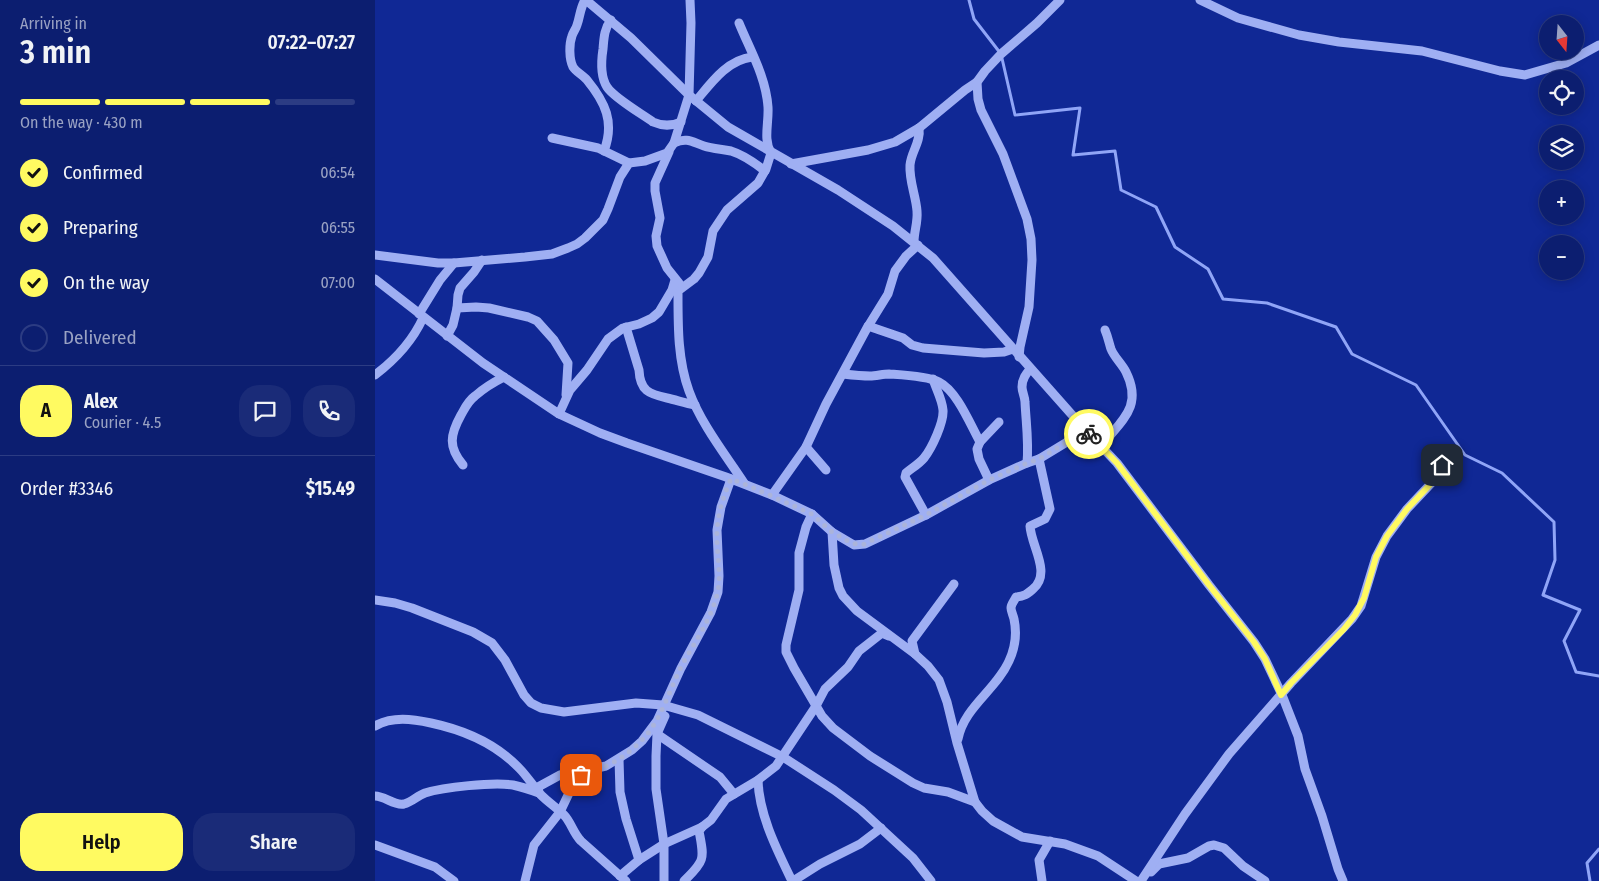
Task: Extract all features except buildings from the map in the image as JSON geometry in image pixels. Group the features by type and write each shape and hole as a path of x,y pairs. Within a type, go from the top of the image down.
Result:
{"street":[{"path":"604,151 608,116 606,109 587,80 573,67 571,58 572,36 585,0 631,38 696,102 728,127 837,190 893,226 933,258 1030,369 1117,463 1254,642 1265,659 1298,736 1305,769 1343,881"},
{"path":"683,287 675,280 657,246 656,236 660,218 655,183 674,143 689,95 690,0"},
{"path":"791,164 878,148 902,139 919,128 977,82 1001,54 1060,0"},
{"path":"1200,0 1238,18 1299,35 1339,42 1422,51 1525,76 1566,63 1599,45"},
{"path":"611,20 605,27 601,62 601,71 606,86 611,93 653,122 661,125 681,122"},
{"path":"739,22 765,83 768,110 766,145 771,153"},
{"path":"696,102 710,83 733,63 753,57"},
{"path":"977,82 981,110 1003,154 1027,220 1031,239 1032,260 1029,307 1020,347 1016,353"},
{"path":"772,496 806,447 826,404 868,326 888,294 895,270 916,244 917,205 909,167 920,135 919,128"},
{"path":"552,138 567,140 604,151 629,162 645,161 669,151"},
{"path":"674,143 679,140 691,140 704,146 733,152 754,162 765,171"},
{"path":"744,484 695,405 686,381 679,346 678,296 679,291 693,279 704,265 708,257 713,231 727,210 758,183 765,171 771,153"},
{"path":"375,255 438,263 454,263 525,258 551,254 577,244 603,220 620,177 629,162"},
{"path":"447,336 453,325 457,308 457,295 460,288 482,260"},
{"path":"375,375 392,362 413,337 421,316 440,280 454,263"},
{"path":"375,279 483,363 559,414 600,433 731,479 772,496 812,514 832,532 851,543 863,545 926,515 989,480 1039,459 1067,442 1081,425"},
{"path":"565,397 587,370 608,339 617,331 639,324 652,318 659,312 672,290 675,280"},
{"path":"457,308 489,308 527,316 537,321 554,340 568,363 569,369 565,397 559,414"},
{"path":"868,326 903,338 913,345 923,348 985,353 1016,353"},
{"path":"626,327 640,377 645,388 655,396 695,405"},
{"path":"1102,447 1126,418 1132,396 1127,374 1111,351 1109,338 1105,330"},
{"path":"1027,463 1027,430 1022,387 1025,375 1030,369"},
{"path":"843,374 859,376 889,374 933,379 941,382 951,392 980,442"},
{"path":"463,465 455,455 452,446 452,436 455,427 467,404 473,397 505,377"},
{"path":"926,515 905,477 906,472 918,464 925,456 941,419 943,408 933,379"},
{"path":"989,480 977,453 977,446 999,422"},
{"path":"806,447 826,470"},
{"path":"957,744 960,730 971,712 996,681 1009,661 1014,648 1015,636 1012,603 1017,597 1027,596 1041,580 1040,561 1030,526 1045,519 1050,509 1039,459"},
{"path":"1142,881 1185,814 1229,754 1291,683 1344,629 1355,615 1364,598 1376,557 1387,536 1407,509 1439,475 1442,465"},
{"path":"525,881 534,845 560,812 570,791 581,775 588,770 606,766 642,741 666,706 705,623 717,592 719,567 717,530 721,507 731,479"},
{"path":"812,514 806,527 799,553 799,590 785,648 790,661 822,716 833,728 889,768 924,788 948,792 975,802"},
{"path":"832,532 834,565 841,593 857,611 915,654 934,672 943,687 957,744 975,802 987,817 1010,831 1031,839 1065,844 1098,856 1136,881"},
{"path":"915,654 913,641 954,584"},
{"path":"375,600 395,603 419,611 473,632 492,644 505,660 527,699 535,706 564,712 637,704 666,706 698,716 783,757 834,790 881,828 913,858 931,881"},
{"path":"375,726 386,721 418,720 463,732 484,742 507,757 524,773 539,793 565,815 574,834 623,879 639,860 663,844 702,827 711,820 726,799 772,770 783,757 816,706 825,688 848,667 859,651 882,633 889,636"},
{"path":"664,881 663,844 656,789 657,734 666,706"},
{"path":"657,734 720,777 734,794"},
{"path":"619,758 620,792 639,860"},
{"path":"539,793 538,787 556,777 569,773 581,775"},
{"path":"758,780 768,827 792,881 819,864 860,844 881,828"},
{"path":"375,796 383,796 397,804 402,804 432,791 477,786 514,786 539,793"},
{"path":"685,881 695,870 702,858 699,831 702,827"},
{"path":"1041,881 1039,860 1050,841"},
{"path":"1142,881 1159,864 1188,858 1215,844 1225,848 1243,866 1265,881"},
{"path":"375,845 435,867 454,881"}],"waterway":[{"path":"969,0 974,19 1001,54 1015,115 1080,108 1073,155 1115,151 1121,190 1156,207 1175,247 1208,269 1223,299 1267,303 1336,327 1352,354 1416,385 1465,455 1502,473 1554,522 1555,560 1543,595 1580,610 1564,641 1576,672 1599,676"},
{"path":"1590,881 1587,863 1599,849"}],"way so far":[{"path":"581,775 588,770 606,766 632,750 642,741 657,721 681,668 711,612 715,600 719,584 718,521 731,479 812,514 832,532 851,543 862,545 926,515 972,488 1039,459 1067,442 1081,425 1089,434"}],"route":[{"path":"1089,434 1117,463 1254,642 1265,659 1281,695 1355,615 1364,598 1376,557 1387,536 1418,496 1439,475 1442,465"}]}
